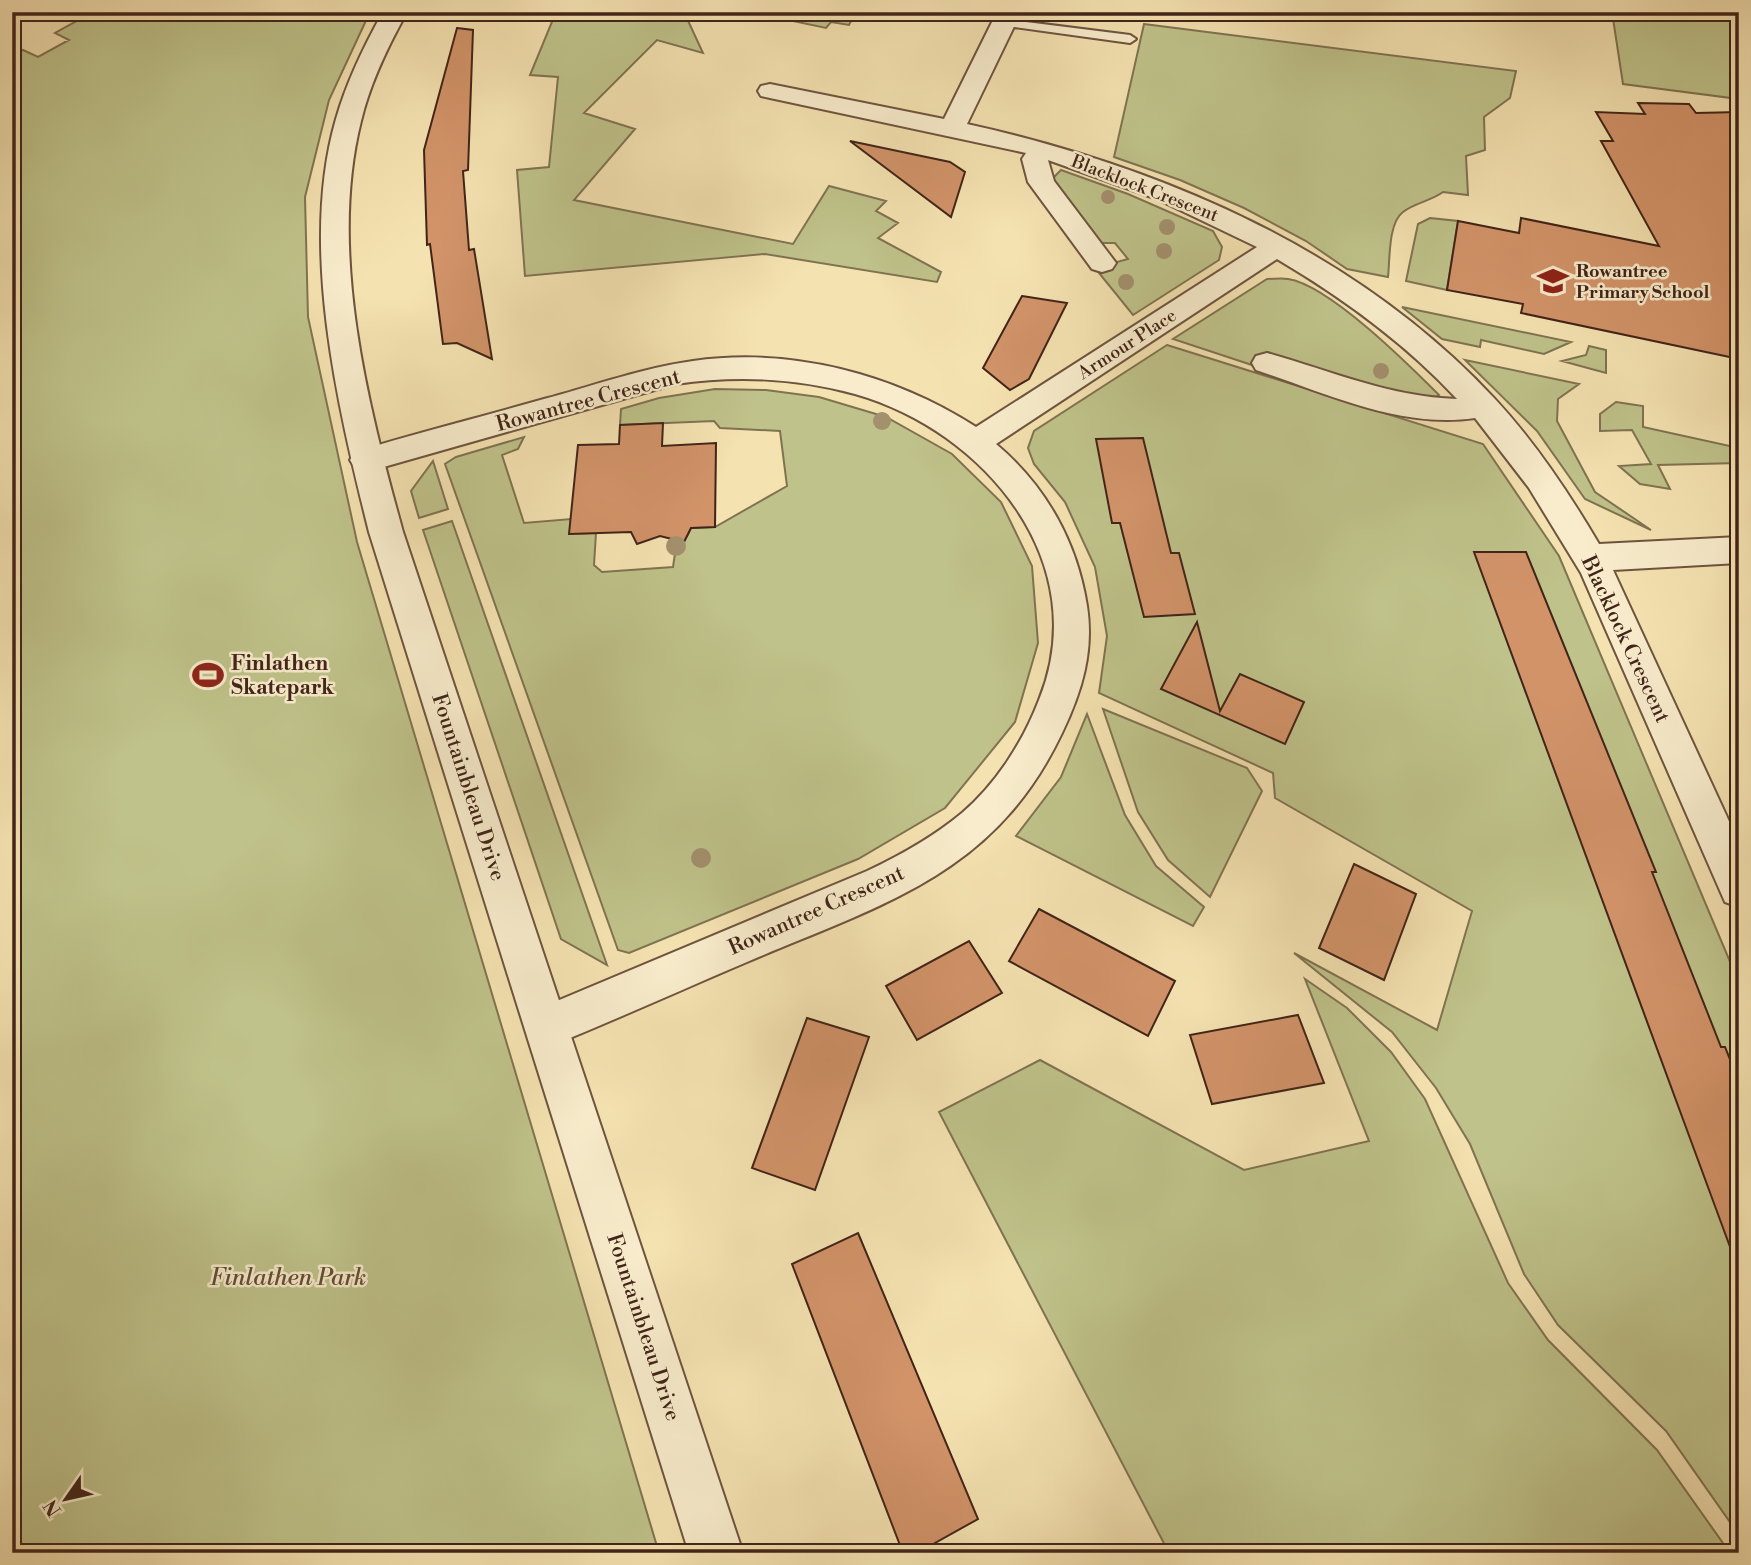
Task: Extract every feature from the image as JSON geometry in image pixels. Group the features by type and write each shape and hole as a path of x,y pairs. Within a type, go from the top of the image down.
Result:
{"street":[{"name":"Fountainbleau Drive","path":"395,12 379,40 345,132 334,226 341,332 366,460 390,545 548,1026 716,1553"},
{"path":"951,130 1006,18"},
{"name":"Blacklock Crescent","path":"769,91 1041,150 1116,173 1197,205 1278,246 1366,304 1423,349 1483,406 1538,475 1589,558 1622,625 1739,889"},
{"name":"Blacklock Crescent","path":"1041,150 1035,159 1041,182 1102,263"},
{"name":"Armour Place","path":"976,442 1278,246"},
{"path":"1267,363 1422,410 1461,411 1483,406"},
{"name":"Rowantree Crescent","path":"366,460 651,379 712,369 770,370 870,388 932,412 976,442 1016,483 1050,534 1067,583 1073,640 1048,725 1020,775 978,823 928,859 874,888 548,1026"},
{"path":"1589,558 1739,550"}],"lane":[{"path":"1006,18 1130,39"}],"green space":[{"name":"Finlathen Park","path":"64,12 370,12 329,100 305,197 308,317 357,542 659,1553 12,1553 12,51 18,53 23,50 38,57 69,40 55,33 80,19"},
{"path":"556,12 684,12 703,53 657,40 584,113 635,129 574,200 793,244 829,186 886,201 876,211 898,223 878,238 941,272 937,282 765,254 525,276 517,170 549,167 558,77 530,75"},
{"path":"750,12 856,12 849,25 831,22 826,28"},
{"path":"1612,12 1739,12 1739,99 1623,84"},
{"path":"1144,24 1516,71 1510,98 1484,117 1485,150 1466,156 1468,195 1443,192 1412,206 1398,217 1392,233 1388,277 1347,269 1306,241 1244,208 1180,180 1114,157"},
{"path":"1061,170 1128,194 1213,231 1222,247 1219,260 1133,315 1095,268 1128,259 1115,243 1097,243 1050,181"},
{"path":"1430,218 1458,221 1447,290 1406,281 1418,224"},
{"path":"1267,279 1288,279 1305,284 1325,295 1368,328 1439,395 1424,404 1261,368 1173,339"},
{"path":"1402,307 1571,342 1544,354 1481,340 1480,347 1442,339"},
{"path":"1167,345 1483,444 1559,556 1739,983 1739,1535 1666,1431 1558,1325 1524,1274 1470,1144 1436,1088 1392,1032 1294,953 1437,1030 1472,911 1275,798 1273,773 1099,693 1107,636 1095,567 1065,502 1034,464 1028,448 1034,431"},
{"path":"1589,346 1606,350 1606,373 1562,361 1586,355"},
{"path":"1465,360 1579,384 1558,399 1557,421 1595,492 1651,530 1585,499 1537,431"},
{"path":"715,389 766,390 819,397 886,417 952,454 1001,502 1032,566 1038,643 1015,722 945,808 858,859 629,953 618,950 445,464 456,457 524,437 518,449 502,455 524,523 571,519 570,534 596,533 594,565 602,572 673,567 677,540 687,536 691,528 715,527 787,486 780,431 720,428 714,421 620,425 621,409 659,398"},
{"path":"1616,402 1643,406 1643,427 1739,448 1739,463 1658,465 1670,489 1640,484 1619,466 1651,464 1632,430 1600,431 1600,414"},
{"path":"433,461 448,509 419,518 411,491"},
{"path":"452,521 607,965 561,939 423,530"},
{"path":"1103,709 1247,768 1262,791 1210,897 1168,860 1138,812"},
{"path":"1087,714 1125,815 1156,866 1204,907 1193,926 1016,836 1061,777"},
{"path":"1305,979 1347,1008 1391,1052 1425,1099 1508,1283 1548,1340 1657,1450 1730,1553 1169,1553 939,1112 1040,1060 1244,1170 1369,1141"}],"building":[{"path":"457,28 473,30 468,170 463,171 469,250 474,249 492,359 457,343 443,344 430,244 427,245 424,150"},
{"path":"1638,103 1689,104 1696,113 1739,112 1739,359 1521,313 1523,304 1447,290 1458,221 1519,233 1521,218 1659,246 1601,141 1613,141 1596,112 1645,114"},
{"path":"850,141 950,162 965,172 951,217"},
{"path":"1022,296 1067,303 1029,379 1010,390 983,368"},
{"path":"663,423 662,446 716,443 715,527 691,528 684,542 660,536 637,544 631,532 569,534 578,445 619,444 620,425"},
{"path":"1143,438 1171,553 1179,553 1195,614 1144,617 1120,523 1112,523 1096,439"},
{"path":"1474,552 1526,552 1656,872 1652,872 1721,1047 1725,1047 1739,1082 1739,1254 1733,1255"},
{"path":"1197,622 1220,711 1240,674 1304,702 1285,744 1161,689"},
{"path":"1354,864 1416,894 1384,980 1319,948"},
{"path":"1039,909 1175,981 1148,1036 1009,961"},
{"path":"969,941 1002,993 917,1040 886,986"},
{"path":"1298,1015 1324,1083 1212,1104 1190,1035"},
{"path":"807,1018 869,1037 815,1190 752,1168"},
{"path":"858,1233 978,1519 917,1553 903,1553 792,1264"}],"place":[{"name":"Rowantree Primary School","path":"1553,281"},
{"name":"Finlathen Skatepark","path":"208,675"}]}
